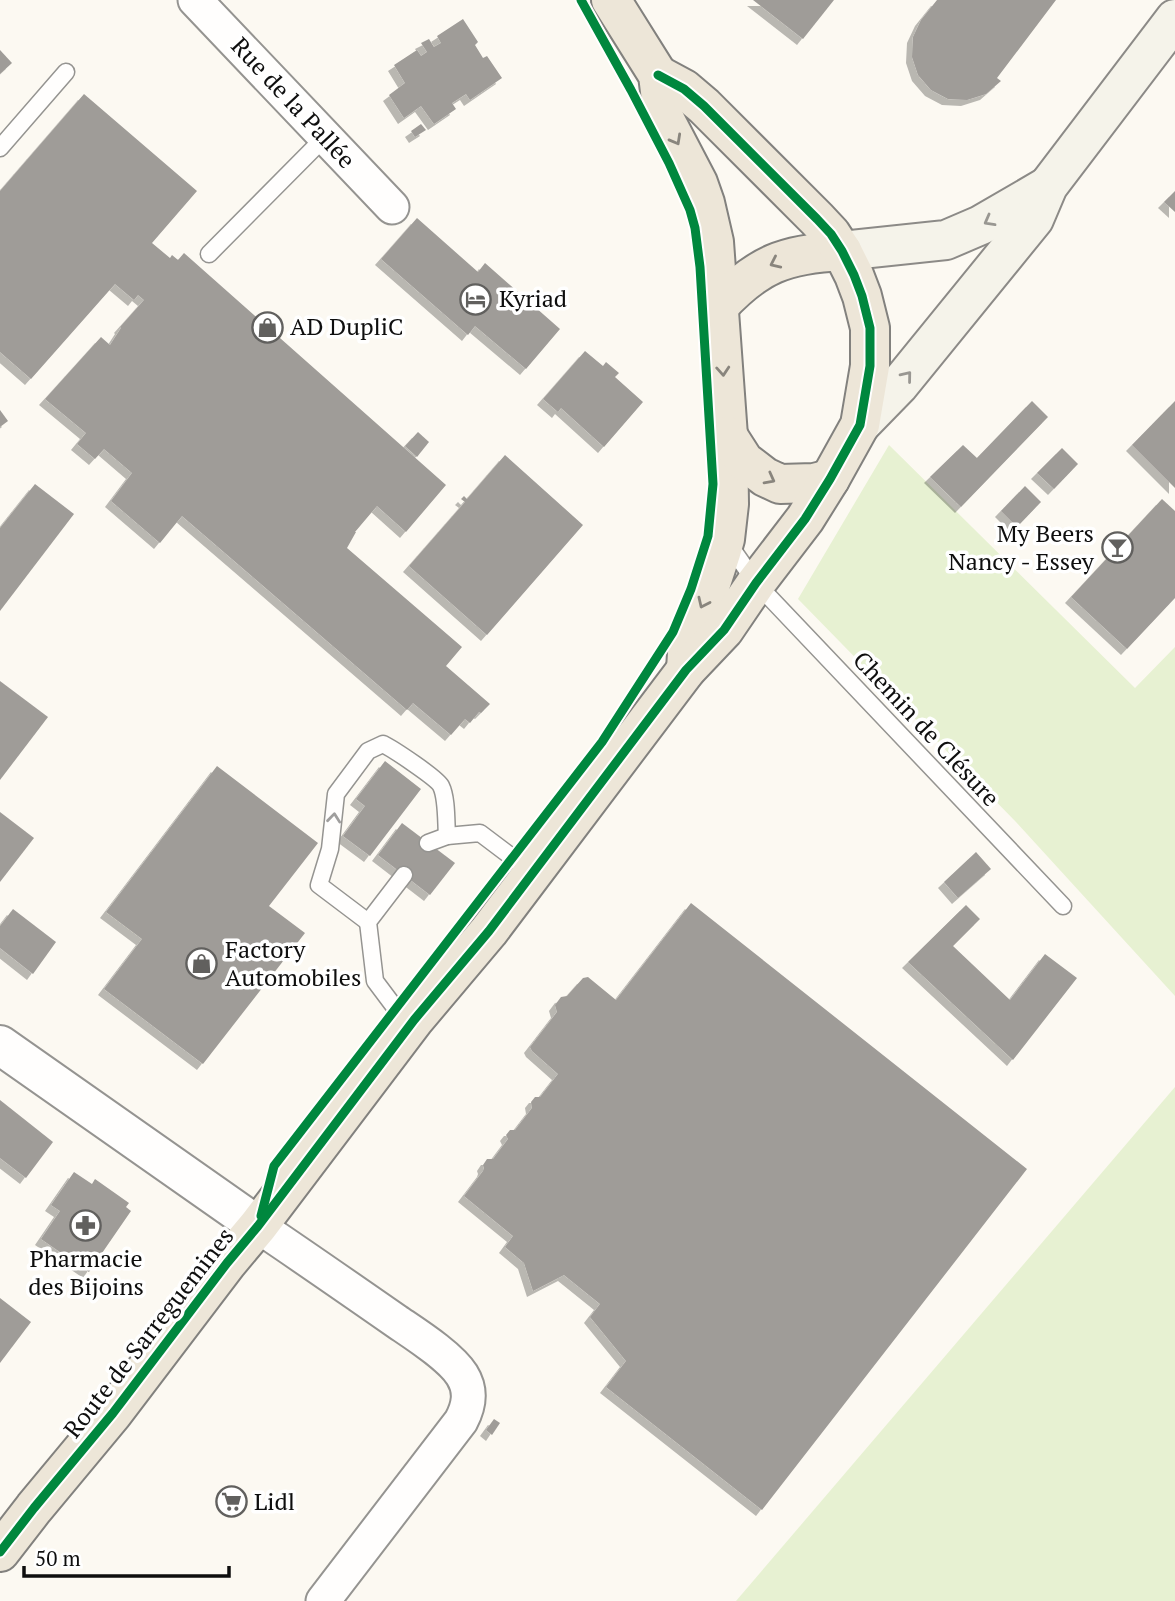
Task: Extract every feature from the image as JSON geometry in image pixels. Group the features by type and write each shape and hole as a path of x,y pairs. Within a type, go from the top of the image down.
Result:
{"main road":[{"path":"611,0 658,75 663,116 698,183 714,242 729,504 725,538 708,593 688,636 686,670"},
{"path":"727,436 744,461 765,477 780,484 814,483 830,479 860,425 899,385 1034,219 1048,186 1175,19"},
{"path":"658,75 684,89 704,106 817,219 842,251 862,296 870,328 870,366 860,425"},
{"path":"719,306 754,275 790,257 946,240 981,225 1048,186"},
{"name":"Route de Sarreguemines","path":"0,1552 113,1413 414,1020 489,931 686,670 724,630 805,519 830,479"}],"street":[{"name":"Rue de la Pallée","path":"195,0 391,207"},
{"path":"0,1045 409,1330 451,1362 461,1373 468,1392 467,1410 461,1421 323,1601"}],"lane":[{"path":"0,148 66,72"},
{"path":"209,254 325,136"},
{"name":"Chemin de Clésure","path":"725,538 757,583 1063,906"},
{"path":"368,922 319,885 330,849 336,794 368,751 383,744 441,784 447,835"},
{"path":"429,843 447,835 480,833 533,873"},
{"path":"404,875 368,922 375,981 393,1005 414,1020"}],"green space":[{"path":"889,445 1135,688 1175,647 1175,996 1016,822 798,599"},
{"path":"1175,1087 1175,1601 736,1601"}],"building":[{"path":"753,0 834,0 803,39"},
{"path":"937,0 1056,0 997,78 1001,81 986,94 967,100 948,99 931,90 918,75 912,57 913,37 921,20"},
{"path":"463,19 478,42 475,45 483,58 487,56 502,78 470,100 466,94 452,103 456,109 434,124 421,106 404,118 389,95 405,83 394,65 417,50 421,56 427,52 421,43 429,39 434,47 441,43 437,36"},
{"path":"0,50 12,63 0,74"},
{"path":"84,94 197,191 152,243 170,258 172,255 178,260 184,253 446,485 406,532 377,506 355,532 347,548 462,647 446,666 490,704 470,723 465,719 451,735 413,703 407,710 182,516 160,543 111,501 132,473 104,449 95,459 77,444 86,433 45,399 101,337 110,345 120,327 144,300 138,295 134,300 115,284 31,379 0,352 0,191"},
{"path":"421,124 426,130 415,137 411,131"},
{"path":"1175,191 1175,212 1164,202"},
{"name":"Kyriad","path":"417,218 478,272 485,263 560,329 526,369 475,326 468,335 381,259"},
{"name":"Kyriad","path":"585,351 603,366 606,362 619,373 615,377 643,402 604,447 561,408 558,412 543,399"},
{"path":"1032,401 1048,417 961,507 930,477 963,445 977,458"},
{"path":"1175,401 1175,488 1132,445"},
{"path":"0,410 8,421 0,427"},
{"path":"418,432 429,442 417,457 405,446"},
{"path":"1062,448 1078,464 1054,489 1037,473"},
{"path":"505,455 583,525 487,635 409,566 465,502 461,499 464,496 467,499"},
{"path":"35,484 74,514 0,611 0,528"},
{"path":"1025,486 1041,502 1017,527 1001,511"},
{"path":"1162,499 1175,511 1175,598 1127,649 1071,597"},
{"path":"0,681 48,717 0,780"},
{"path":"385,761 421,789 370,856 343,836 365,806 356,799"},
{"name":"Factory Automobiles","path":"217,766 318,843 269,906 305,933 203,1064 104,989 142,939 106,912"},
{"path":"0,812 34,838 0,882"},
{"path":"402,823 455,863 430,895 378,855"},
{"path":"976,852 991,869 958,898 944,882"},
{"path":"691,903 1027,1169 762,1510 606,1387 626,1361 590,1317 600,1304 564,1275 533,1291 524,1263 505,1247 513,1236 464,1196 483,1171 487,1159 493,1159 508,1139 506,1135 510,1130 515,1130 532,1108 531,1102 535,1097 540,1097 558,1074 530,1047 557,1012 555,1005 561,997 567,996 583,978 588,977 616,1000"},
{"path":"966,905 980,919 953,946 1010,1000 1045,954 1077,978 1013,1060 908,962"},
{"path":"13,909 56,942 33,974 0,948 0,926"},
{"path":"0,1100 53,1142 26,1178 0,1158"},
{"name":"Pharmacie des Bijoins","path":"74,1172 92,1184 95,1179 129,1203 126,1207 131,1211 89,1272 41,1239 60,1211 51,1205"},
{"path":"0,1298 31,1322 0,1363"},
{"path":"494,1419 500,1423 492,1435 486,1430"}],"cycle path":[{"path":"261,1216 274,1166 602,742 673,632 691,589 708,536 713,484 700,267 695,228 669,163 581,0"},
{"path":"0,1552 113,1413 414,1020 489,931 686,670 724,630 805,519 860,425 870,366 870,328 862,296 842,251 817,219 704,106 684,89 658,75"}],"place":[{"name":"Kyriad","path":"476,299"},
{"name":"AD DupliC","path":"267,327"},
{"name":"My Beers Nancy - Essey","path":"1117,548"},
{"name":"Factory Automobiles","path":"202,964"},
{"name":"Pharmacie des Bijoins","path":"86,1225"},
{"name":"Lidl","path":"231,1502"}]}
